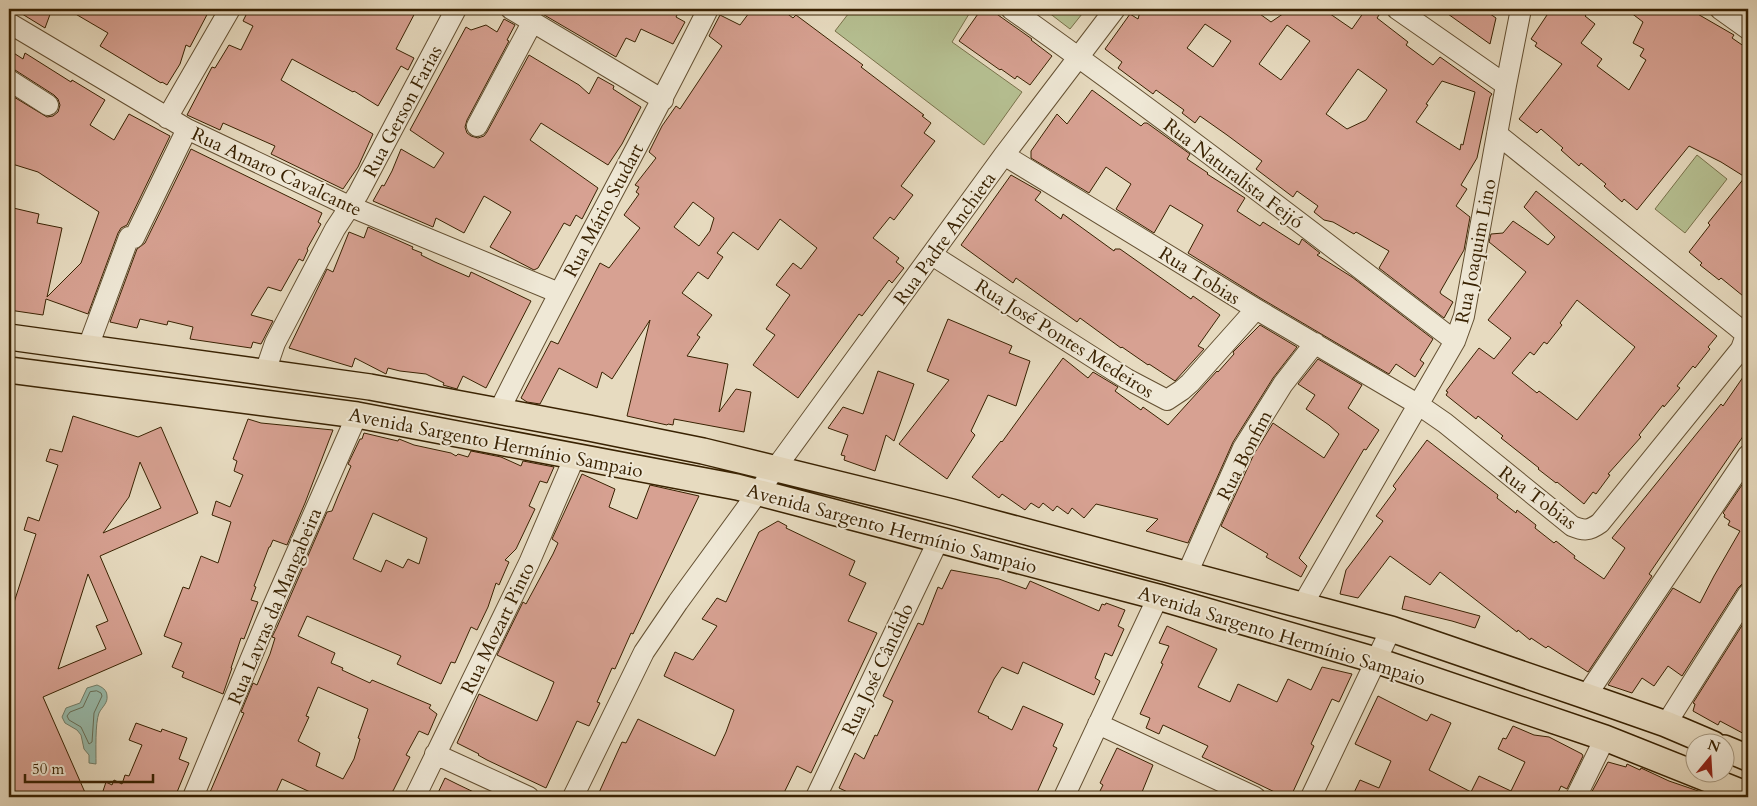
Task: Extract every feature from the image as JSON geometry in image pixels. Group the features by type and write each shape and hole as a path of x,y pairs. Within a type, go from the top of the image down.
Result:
{"main road":[{"name":"Avenida Sargento Hermínio Sampaio","path":"9,336 370,387 703,451 943,510 1303,604 1391,629 1666,724 1690,734"},
{"name":"Avenida Sargento Hermínio Sampaio","path":"9,370 358,415 737,487 1158,597 1376,660 1605,738 1748,796"},
{"path":"1734,752 1748,758"}],"street":[{"path":"167,118 230,9"},
{"name":"Rua Gerson Farias","path":"265,372 275,343 349,206 358,194 456,9"},
{"path":"511,9 663,100"},
{"name":"Rua Mário Studart","path":"499,411 559,293 663,100 708,9"},
{"name":"Rua Naturalista Feijó","path":"1012,9 1456,341"},
{"name":"Rua Padre Anchieta","path":"573,797 644,652 678,602 1004,155 1115,9"},
{"path":"1397,9 1506,85"},
{"name":"Rua Joaquim Lino","path":"1303,604 1456,341 1464,316 1521,9"},
{"path":"1720,9 1748,29"},
{"path":"477,126 533,22"},
{"name":"Rua Amaro Cavalcante","path":"9,23 187,129 349,206 559,293"},
{"path":"9,80 48,105"},
{"path":"88,347 129,237 134,238 187,129"},
{"name":"Rua Tobias","path":"1004,155 1256,309 1419,405 1572,526 1585,531 1592,530 1600,523 1741,349 1745,338 1736,326 1497,134"},
{"name":"Rua José Pontes Medeiros","path":"932,255 1127,379 1167,400 1190,384 1256,309"},
{"name":"Rua Bonfim","path":"1187,574 1243,448 1283,384 1315,343"},
{"name":"Rua Lavras da Mangabeira","path":"193,797 266,622 358,415"},
{"path":"1586,696 1748,455"},
{"name":"Rua Mozart Pinto","path":"415,797 529,563 575,456"},
{"name":"Rua José Cândido","path":"816,797 938,541"},
{"path":"1666,724 1748,594"},
{"path":"1064,797 1158,597"},
{"path":"1311,797 1391,629"},
{"path":"1098,724 1255,797"},
{"path":"1576,797 1605,738"},
{"path":"435,754 529,797"}],"shaded area":[{"path":"852,9 972,9 952,42 1022,92 984,145 835,31"},
{"path":"1044,9 1086,9 1070,29"},
{"path":"1697,155 1727,179 1685,233 1655,209"}],"water":[{"path":"97,685 105,690 107,698 98,718 96,764 89,763 89,755 84,749 81,735 77,730 65,723 62,717 66,708 80,703 87,688"}],"building":[{"path":"14,9 52,9 45,28"},
{"path":"67,9 210,9 190,47 186,45 180,64 167,85 100,46 108,33"},
{"path":"249,9 417,9 396,49 414,58 408,70 401,66 378,106 354,91 292,59 281,80 373,134 358,167 343,189 271,154 275,146 223,123 220,130 187,115 212,67 215,68 229,45 241,50 253,26 243,21"},
{"path":"534,9 680,9 676,17 685,22 673,44 641,29 635,42 626,38 616,57"},
{"path":"752,9 781,9 793,18 796,15 863,65 861,67 924,115 922,116 931,123 924,133 935,141 901,186 913,195 894,220 890,217 873,238 899,258 896,262 904,268 892,283 889,280 862,316 859,314 798,398 753,365 775,335 766,329 790,295 776,285 793,263 801,269 817,248 780,219 758,250 733,232 717,253 723,257 708,279 698,272 682,293 712,315 697,335 700,337 687,356 728,364 719,412 736,389 751,392 744,432 674,419 673,425 667,425 627,416 650,320 612,379 602,372 597,388 559,368 540,404 527,402 521,398 551,341 558,344 600,263 609,268 640,228 624,215 639,194 636,192 639,187 635,185 656,158 649,152 662,126 676,106 680,109 722,46 709,36 720,15 740,25","holes":["693,202 714,218 710,231 699,246 674,227"]},
{"path":"1147,9 1253,9 1271,22 1290,9 1323,9 1352,29 1366,9 1371,9 1379,15 1377,18 1408,42 1406,45 1433,65 1440,57 1492,94 1477,158 1461,185 1467,189 1456,206 1470,217 1464,250 1440,292 1453,302 1444,318 1379,268 1389,251 1356,232 1354,234 1333,222 1324,220 1314,212 1318,206 1297,191 1293,197 1256,169 1262,161 1227,135 1200,116 1195,123 1182,113 1184,110 1156,90 1153,94 1118,68 1122,62 1105,49 1130,14 1138,19 1140,12 1143,13","holes":["1205,24 1231,41 1213,67 1187,48","1287,25 1310,41 1281,80 1259,64","1358,69 1387,90 1366,120 1347,129 1326,114","1442,81 1475,92 1463,145 1461,144 1460,150 1416,122 1428,105 1426,104"]},
{"path":"1441,9 1483,9 1496,18 1490,44"},
{"path":"1551,9 1591,9 1585,16 1595,24 1581,43 1602,59 1597,66 1629,90 1646,60 1640,56 1644,49 1633,43 1643,22 1626,9 1689,9 1734,35 1732,38 1748,49 1748,300 1721,278 1719,280 1700,265 1702,263 1689,252 1710,225 1708,223 1745,177 1689,146 1637,210 1624,199 1622,202 1604,186 1606,184 1581,163 1579,166 1561,150 1563,148 1541,129 1537,133 1519,119 1562,64 1535,46 1537,43 1531,39"},
{"path":"991,10 1032,39 1052,56 1030,85 1017,76 1015,79 1000,70 959,41 980,11 983,14"},
{"path":"504,19 515,25 507,40 509,41 467,120 465,127 467,133 471,136 478,138 484,136 487,132 529,55 579,85 589,94 598,77 614,86 613,89 641,107 622,144 608,165 541,123 530,140 598,188 582,219 576,215 570,226 564,223 538,268 534,270 490,247 511,212 484,196 464,233 436,218 433,227 373,201 382,185 384,186 401,149 434,168 444,153 410,130 466,27 471,30 486,25 497,32"},
{"path":"9,50 23,59 25,53 71,82 72,80 105,100 90,125 114,140 129,114 170,136 127,225 121,228 118,233 88,314 46,299 43,315 9,310 9,207 39,214 37,223 62,228 47,297 81,263 99,212 38,172 9,163 9,94 47,117 53,116 58,112 60,105 54,95 9,68"},
{"path":"1092,90 1141,126 1147,123 1190,154 1187,159 1245,198 1237,211 1260,226 1263,222 1299,245 1302,239 1320,253 1317,255 1352,277 1433,339 1420,360 1424,363 1415,377 1396,364 1389,374 1188,253 1203,225 1170,205 1154,233 1116,209 1131,184 1106,167 1089,193 1031,158 1031,151 1057,114 1067,124"},
{"path":"191,149 322,213 318,222 321,224 307,249 303,261 299,259 281,291 268,287 251,315 273,321 261,344 253,342 251,348 190,339 193,327 168,321 167,325 140,319 137,328 110,322 137,249 145,243"},
{"path":"1011,175 1041,192 1035,200 1061,219 1063,214 1114,251 1115,249 1120,249 1191,299 1193,296 1220,315 1198,346 1204,349 1175,381 1121,348 1080,318 1077,322 1016,278 1013,283 961,245"},
{"path":"1536,191 1717,336 1708,347 1710,349 1695,368 1693,366 1677,386 1680,388 1664,407 1663,405 1639,435 1641,437 1608,474 1610,475 1596,494 1593,492 1584,504 1538,469 1501,438 1503,436 1478,416 1476,419 1446,395 1448,392 1446,391 1479,348 1494,359 1511,338 1488,320 1526,272 1489,242 1491,234 1503,233 1513,221 1548,245 1555,237 1524,207","holes":["1577,300 1635,347 1577,420 1539,391 1537,393 1512,373 1530,352 1534,355 1544,342 1547,344 1562,325 1560,323"]},
{"path":"368,227 413,247 412,249 435,262 469,277 471,272 531,301 486,388 463,376 457,389 443,385 444,383 426,374 388,368 386,374 355,358 352,367 289,348 327,269 333,272 349,232 364,238"},
{"path":"948,319 1012,346 1009,353 1030,361 1016,406 988,395 971,431 975,435 947,479 899,444 949,380 927,371"},
{"path":"1260,325 1297,347 1273,378 1233,442 1188,543 1146,531 1158,519 1096,504 1084,518 1072,508 1068,514 1057,506 1053,511 1043,503 1039,508 1031,503 1025,510 1002,494 999,498 972,477 1002,442 1063,358 1088,378 1093,372 1118,387 1115,391 1141,410 1143,407 1168,425 1218,372 1234,354 1233,352"},
{"path":"1318,359 1362,385 1348,408 1379,430 1366,450 1364,449 1299,558 1307,566 1301,577 1266,557 1268,554 1221,526 1254,454 1273,423 1324,458 1339,434 1306,409 1315,395 1298,384"},
{"path":"1748,370 1748,429 1649,574 1652,576 1588,672 1548,646 1546,648 1531,638 1530,640 1518,630 1517,632 1440,572 1430,585 1390,556 1358,598 1340,594 1346,570 1383,521 1376,516 1396,489 1393,486 1427,440 1498,495 1497,498 1516,513 1517,510 1536,525 1535,528 1554,543 1556,541 1575,556 1574,558 1604,579 1625,548 1612,538 1721,404 1723,406"},
{"path":"878,371 914,384 894,441 886,435 875,471 844,460 845,456 841,455 848,435 828,428 843,407 863,414"},
{"path":"73,416 138,437 161,427 198,513 100,556 142,654 43,697 87,797 9,797 9,618 36,534 24,530 28,517 39,521 58,465 46,461 50,449 62,452","holes":["140,462 161,508 103,533 129,497","88,574 108,621 96,626 106,649 58,669"]},
{"path":"248,419 261,423 333,430 287,545 273,540 269,547 254,586 256,587 251,600 258,602 244,639 241,638 223,694 182,677 184,672 172,667 182,643 164,636 183,587 189,589 201,556 218,563 231,522 212,515 216,501 230,507 243,475 234,471 237,461 233,459"},
{"path":"364,433 398,441 399,439 456,456 458,454 468,457 471,451 501,457 521,466 523,461 554,467 547,483 540,481 529,506 535,509 516,549 505,560 509,562 499,585 496,583 488,607 477,630 471,627 455,663 451,662 441,684 397,664 401,656 307,616 298,636 335,653 331,663 370,683 372,680 431,705 429,708 437,714 428,735 419,731 406,755 410,757 393,791 380,797 321,797 282,779 274,797 208,797 244,713 241,712 253,683 257,685 270,654 275,638 272,637 327,512 332,511 351,466 348,464 360,439 362,439","holes":["373,513 427,538 419,564 408,559 403,568 386,560 381,572 353,559","318,687 368,709 358,738 360,739 354,759 343,779 316,766 320,753 298,741 309,717 306,716"]},
{"path":"582,474 615,489 609,507 637,519 650,485 699,496 633,634 631,633 615,669 612,668 597,702 600,703 589,726 577,721 546,788 487,760 457,743 479,694 537,721 554,682 497,655 523,602 526,604 553,554 558,543 552,539"},
{"path":"1748,476 1748,582 1738,588 1682,676 1668,666 1654,686 1642,678 1632,693 1608,685 1673,588 1700,603 1740,531 1728,525 1730,521 1724,517 1723,513"},
{"path":"778,521 787,526 786,528 855,561 849,575 866,583 848,621 877,633 811,773 797,766 782,797 745,797 734,792 731,797 597,797 622,742 626,743 638,719 715,756 734,710 664,676 675,652 693,660 717,626 702,619 717,598 726,602 759,532"},
{"path":"951,570 999,579 1026,589 1030,581 1099,611 1102,604 1105,605 1106,603 1125,610 1118,626 1124,629 1112,656 1105,653 1095,678 1100,681 1094,695 1023,662 1018,674 1002,667 994,679 978,712 1012,730 1023,706 1063,724 1053,746 1057,748 1035,797 867,797 856,792 854,795 839,788 855,753 864,759 875,735 877,736 893,701 883,696 918,623 923,625 938,587 942,589"},
{"path":"1405,596 1480,616 1475,628 1402,609"},
{"path":"1748,616 1748,736 1720,721 1718,725 1693,711 1695,704 1693,703"},
{"path":"1167,626 1217,649 1198,687 1230,702 1238,684 1277,702 1288,679 1311,690 1322,667 1352,674 1339,702 1332,699 1311,744 1314,746 1292,794 1288,792 1285,797 1202,757 1208,746 1163,725 1159,734 1146,728 1150,718 1140,714 1163,664 1161,663 1169,646 1159,643"},
{"path":"1378,696 1427,721 1431,714 1451,723 1429,770 1471,792 1479,776 1511,791 1525,762 1498,749 1503,738 1506,739 1513,726 1534,735 1549,737 1583,756 1567,789 1561,786 1556,797 1352,797 1360,780 1379,788 1391,761 1355,744"},
{"path":"136,723 161,732 162,729 187,738 179,759 189,763 175,797 101,797 106,782 112,785 114,780 122,784 125,775 129,776 142,745 129,740"},
{"path":"1117,748 1153,765 1140,797 1097,797 1103,785 1100,783"},
{"path":"1608,762 1626,767 1627,764 1640,770 1641,768 1669,781 1710,795 1709,797 1589,797"},
{"path":"445,778 457,784 484,797 436,797"}]}
